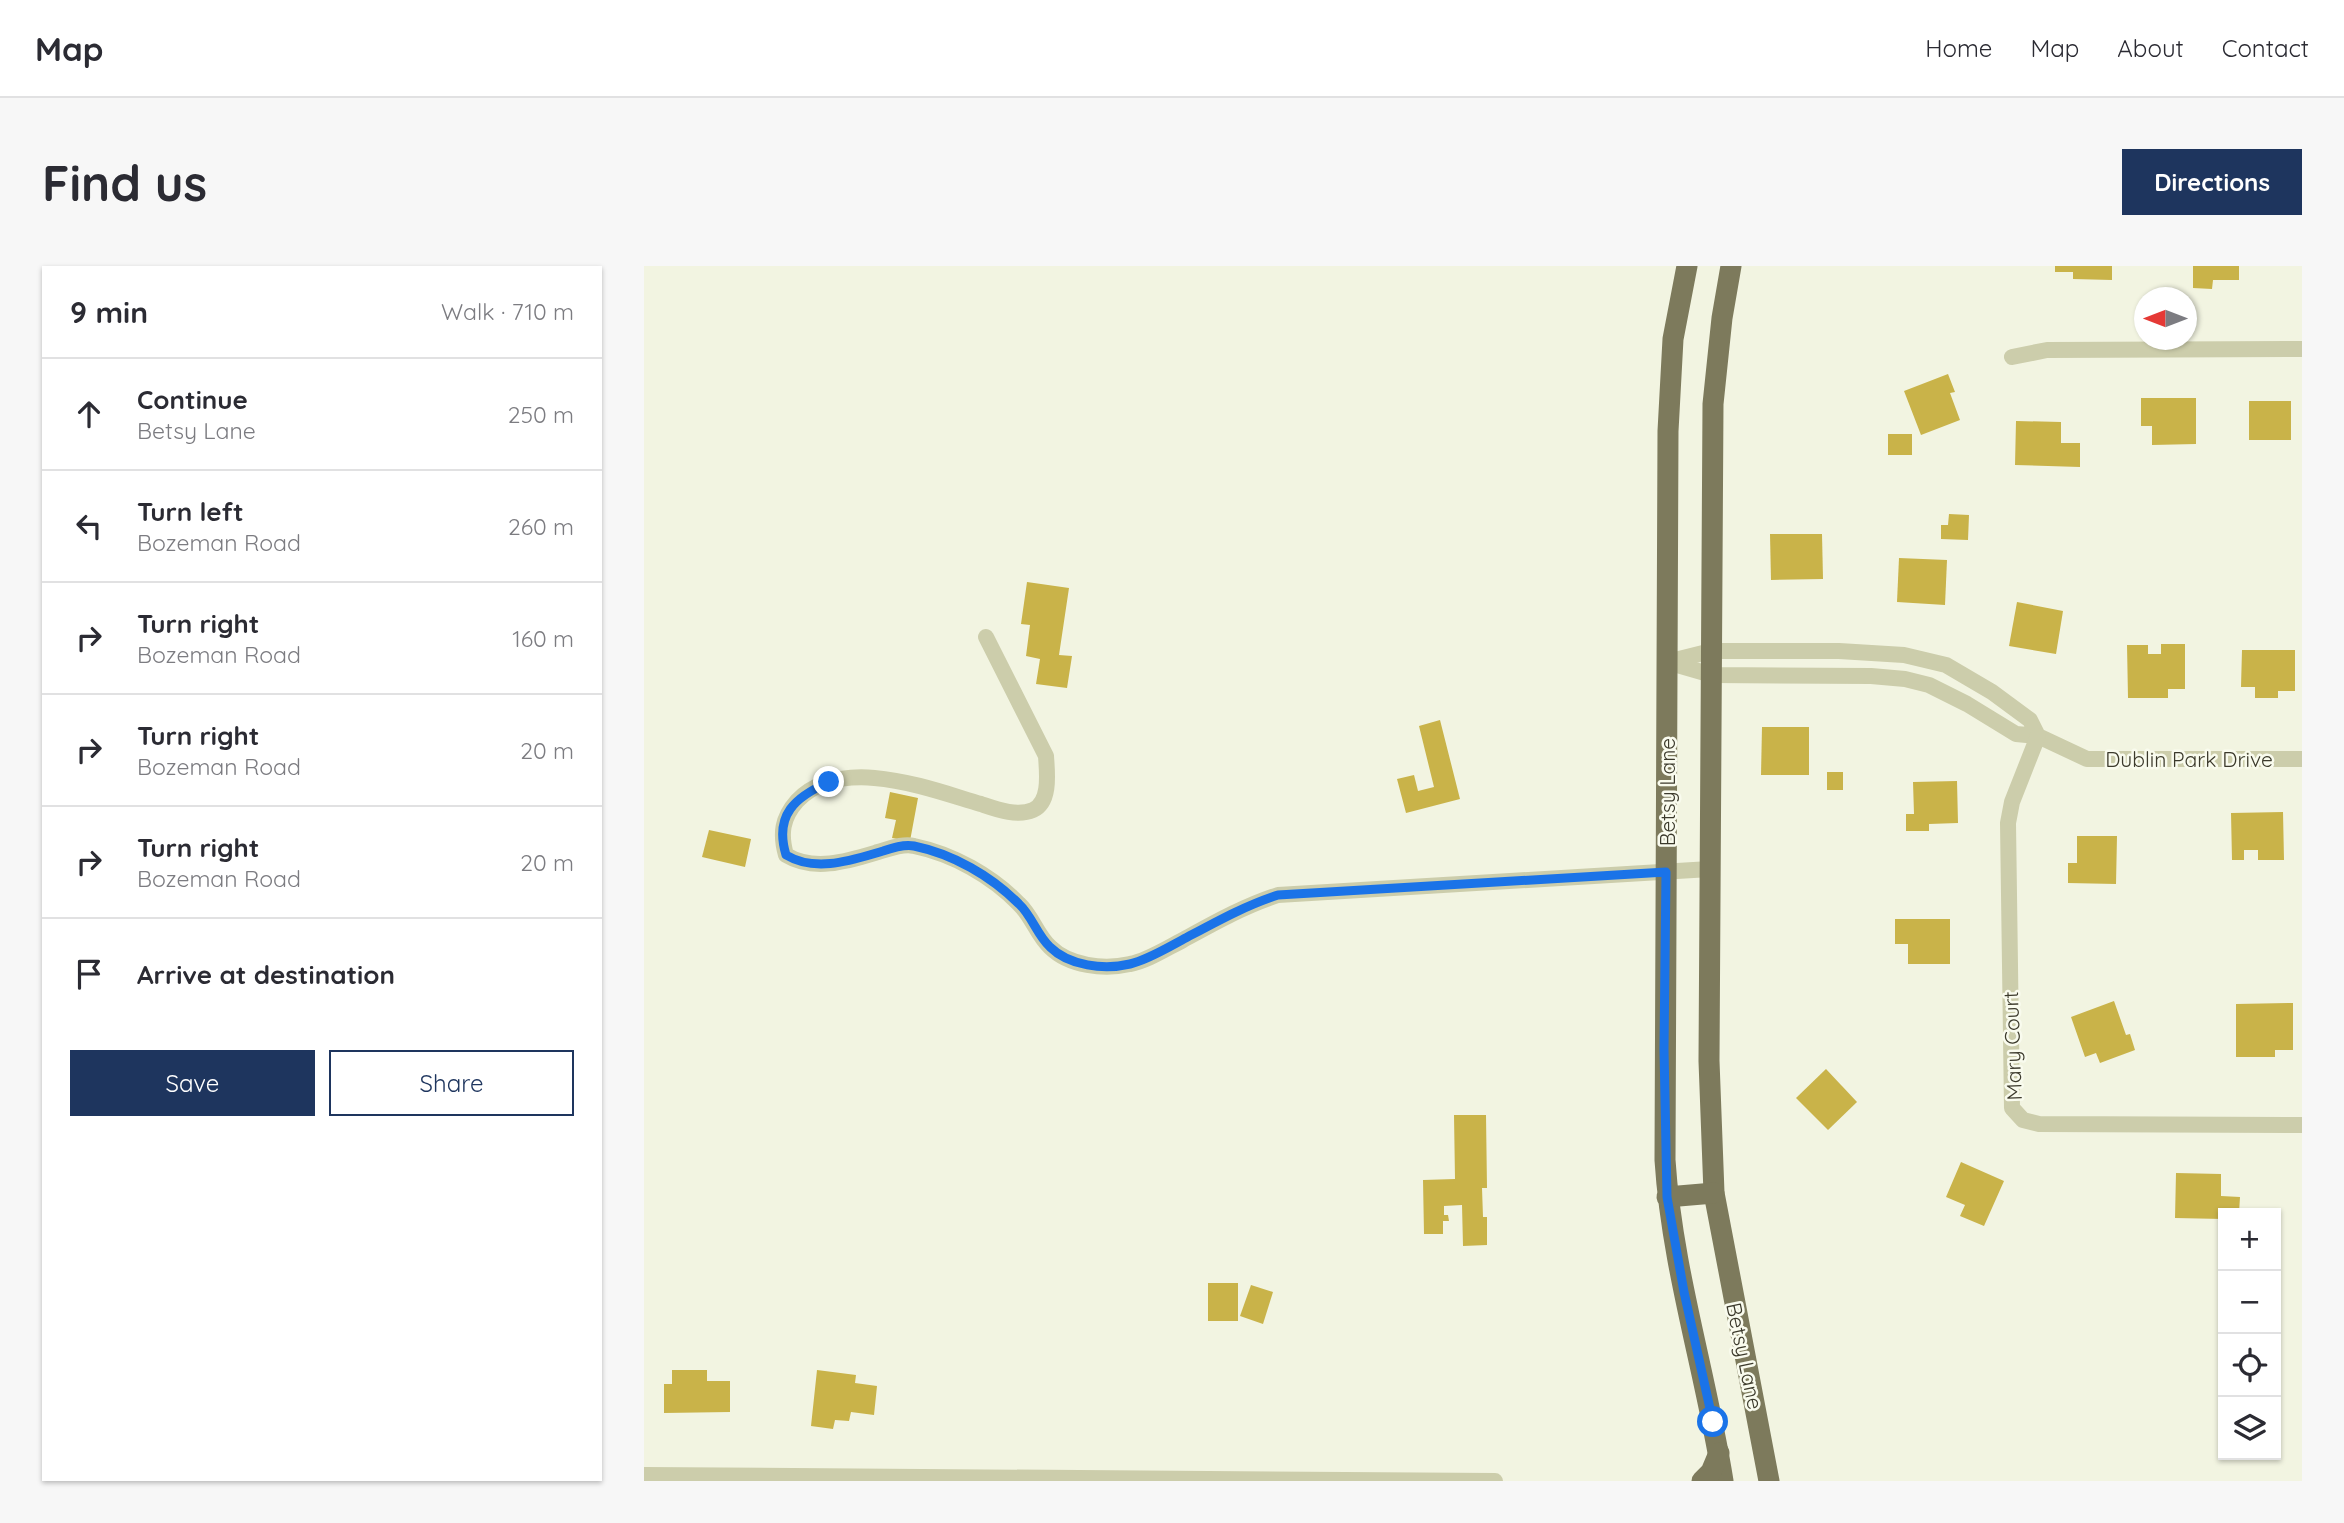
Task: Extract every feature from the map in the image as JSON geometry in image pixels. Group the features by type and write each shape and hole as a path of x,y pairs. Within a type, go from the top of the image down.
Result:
{"main road":[{"name":"Betsy Lane","path":"1688,266 1673,338 1668,431 1664,1049 1667,1197 1681,1281 1723,1481"},
{"name":"Betsy Lane","path":"1731,266 1722,318 1713,404 1709,1060 1714,1193 1769,1481"},
{"path":"1667,1197 1714,1193"},
{"path":"1702,1481 1711,1472 1719,1453"}],"street":[{"path":"2012,358 2047,350 2302,349"},
{"path":"986,637 1046,756 1044,800 1035,810 1017,813 998,810 906,783 856,778 829,782 806,792 789,810 781,838 786,855 799,862 819,865 909,845 933,850 959,861 999,885 1021,905 1049,947 1072,962 1099,966 1130,964 1248,905 1278,895 1710,869"},
{"name":"Dublin Park Drive","path":"1667,662 1711,651 1904,655 1946,665 1992,692 2030,720 2038,736"},
{"path":"1800,651 1800,676"},
{"path":"1920,682 1928,661"},
{"name":"Dublin Park Drive","path":"1667,662 1712,675 1871,676 1920,682 1967,704 2016,734 2038,736 2087,759 2302,759"},
{"name":"Mary Court","path":"2038,736 2012,802 2008,823 2012,1108 2023,1120 2039,1124 2302,1125"},
{"path":"644,1475 1495,1481"}],"building":[{"path":"2055,266 2112,266 2112,280 2073,279 2073,272 2055,272"},
{"path":"2193,266 2239,266 2239,280 2213,280 2212,289 2193,287"},
{"path":"1948,374 1955,392 1950,393 1960,420 1921,435 1904,391"},
{"path":"2141,398 2196,398 2196,444 2152,445 2152,426 2141,426"},
{"path":"2249,401 2291,401 2291,440 2249,440"},
{"path":"2016,421 2061,422 2061,443 2080,443 2080,467 2015,465"},
{"path":"1888,434 1912,434 1912,455 1888,455"},
{"path":"1949,514 1969,515 1968,540 1941,539 1941,525 1948,525"},
{"path":"1770,534 1822,534 1823,579 1771,580"},
{"path":"1899,558 1947,560 1945,605 1897,602"},
{"path":"1027,582 1069,588 1059,655 1072,656 1067,688 1036,684 1040,659 1026,656 1030,625 1021,624"},
{"path":"2017,602 2063,611 2056,654 2009,646"},
{"path":"2161,644 2185,644 2185,689 2168,689 2168,698 2128,698 2127,645 2148,645 2148,654 2161,654"},
{"path":"2242,650 2295,650 2295,691 2278,691 2278,698 2255,698 2255,687 2241,687"},
{"path":"1440,720 1460,799 1406,813 1397,779 1414,775 1418,791 1434,787 1419,726"},
{"path":"1762,727 1809,727 1809,775 1761,775"},
{"path":"1827,772 1843,772 1843,790 1827,790"},
{"path":"1957,781 1958,823 1929,824 1929,831 1906,831 1906,814 1914,814 1913,782"},
{"path":"890,792 918,798 910,841 892,838 896,820 885,818"},
{"path":"2283,812 2284,860 2258,860 2258,850 2244,850 2244,860 2232,860 2231,813"},
{"path":"709,830 751,839 745,867 702,857"},
{"path":"2077,836 2117,836 2116,884 2068,883 2068,863 2077,863"},
{"path":"1895,919 1950,919 1950,964 1908,964 1908,944 1895,944"},
{"path":"2114,1001 2126,1035 2130,1034 2135,1050 2100,1063 2096,1053 2085,1057 2071,1017"},
{"path":"2293,1003 2293,1050 2275,1050 2275,1057 2236,1057 2236,1004"},
{"path":"1826,1069 1857,1102 1828,1130 1796,1098"},
{"path":"1454,1115 1486,1115 1487,1188 1482,1188 1483,1217 1487,1217 1487,1245 1463,1246 1462,1205 1444,1206 1444,1215 1448,1215 1449,1221 1443,1221 1443,1234 1424,1234 1423,1180 1455,1179"},
{"path":"1961,1162 2004,1181 1984,1226 1960,1216 1965,1205 1946,1197"},
{"path":"2176,1173 2221,1174 2221,1196 2240,1197 2239,1208 2218,1208 2218,1219 2175,1218"},
{"path":"1208,1283 1238,1283 1238,1321 1208,1321"},
{"path":"1251,1285 1273,1292 1263,1324 1240,1316"},
{"path":"672,1370 707,1370 707,1381 730,1381 730,1412 664,1413 664,1384 672,1384"},
{"path":"817,1370 856,1375 855,1383 877,1386 874,1415 851,1412 849,1421 835,1420 833,1429 811,1426"}],"route":[{"path":"829,782 806,792 789,810 781,838 786,855 799,862 819,865 909,845 933,850 959,861 999,885 1021,905 1049,947 1072,962 1099,966 1130,964 1248,905 1278,895 1666,872 1664,1049 1667,1197 1672,1236 1713,1422"}]}
